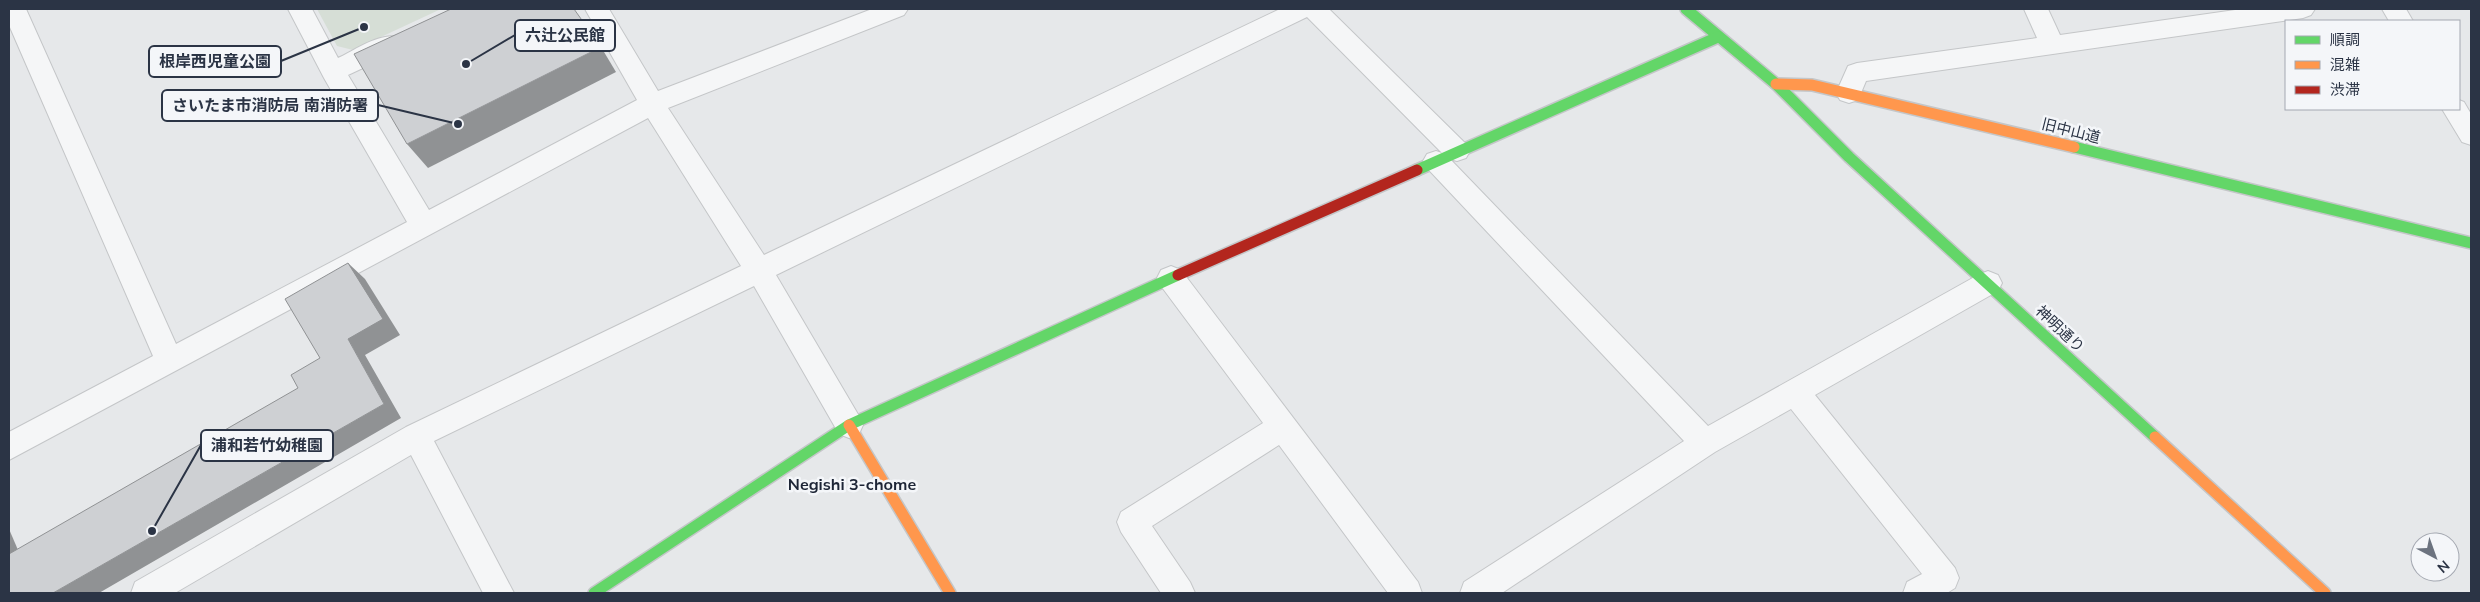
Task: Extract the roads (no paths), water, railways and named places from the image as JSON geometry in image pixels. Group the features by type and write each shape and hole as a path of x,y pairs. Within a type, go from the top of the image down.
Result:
{"street":[{"path":"14,9 169,361"},
{"path":"300,9 333,71 424,226"},
{"path":"597,9 652,104 758,270 950,593"},
{"path":"9,447 652,104 896,9"},
{"path":"146,593 416,436 1300,9"},
{"path":"1314,9 1705,443"},
{"path":"1686,9 1776,84"},
{"path":"2036,9 2052,45"},
{"path":"1849,93 1857,73 2303,9"},
{"path":"2394,9 2401,20"},
{"path":"333,71 413,34"},
{"path":"594,593 849,425 1171,278 1718,37"},
{"name":"旧中山道","path":"1776,84 1812,85 1849,93 2471,243"},
{"name":"神明通り","path":"1776,84 1849,157 2325,593"},
{"path":"2456,110 2471,135"},
{"path":"1171,278 1407,593"},
{"path":"1475,593 1705,443 1988,283"},
{"path":"1794,391 1944,578 1918,593"},
{"path":"1179,593 1132,522 1282,427"},
{"path":"416,436 499,593"}],"place":[{"name":"根岸西児童公園","path":"364,27"},
{"name":"六辻公民館","path":"466,64"},
{"name":"さいたま市消防局 南消防署","path":"458,124"},
{"name":"浦和若竹幼稚園","path":"152,531"}],"district":[{"name":"Negishi 3-chome","path":"852,484"}]}
